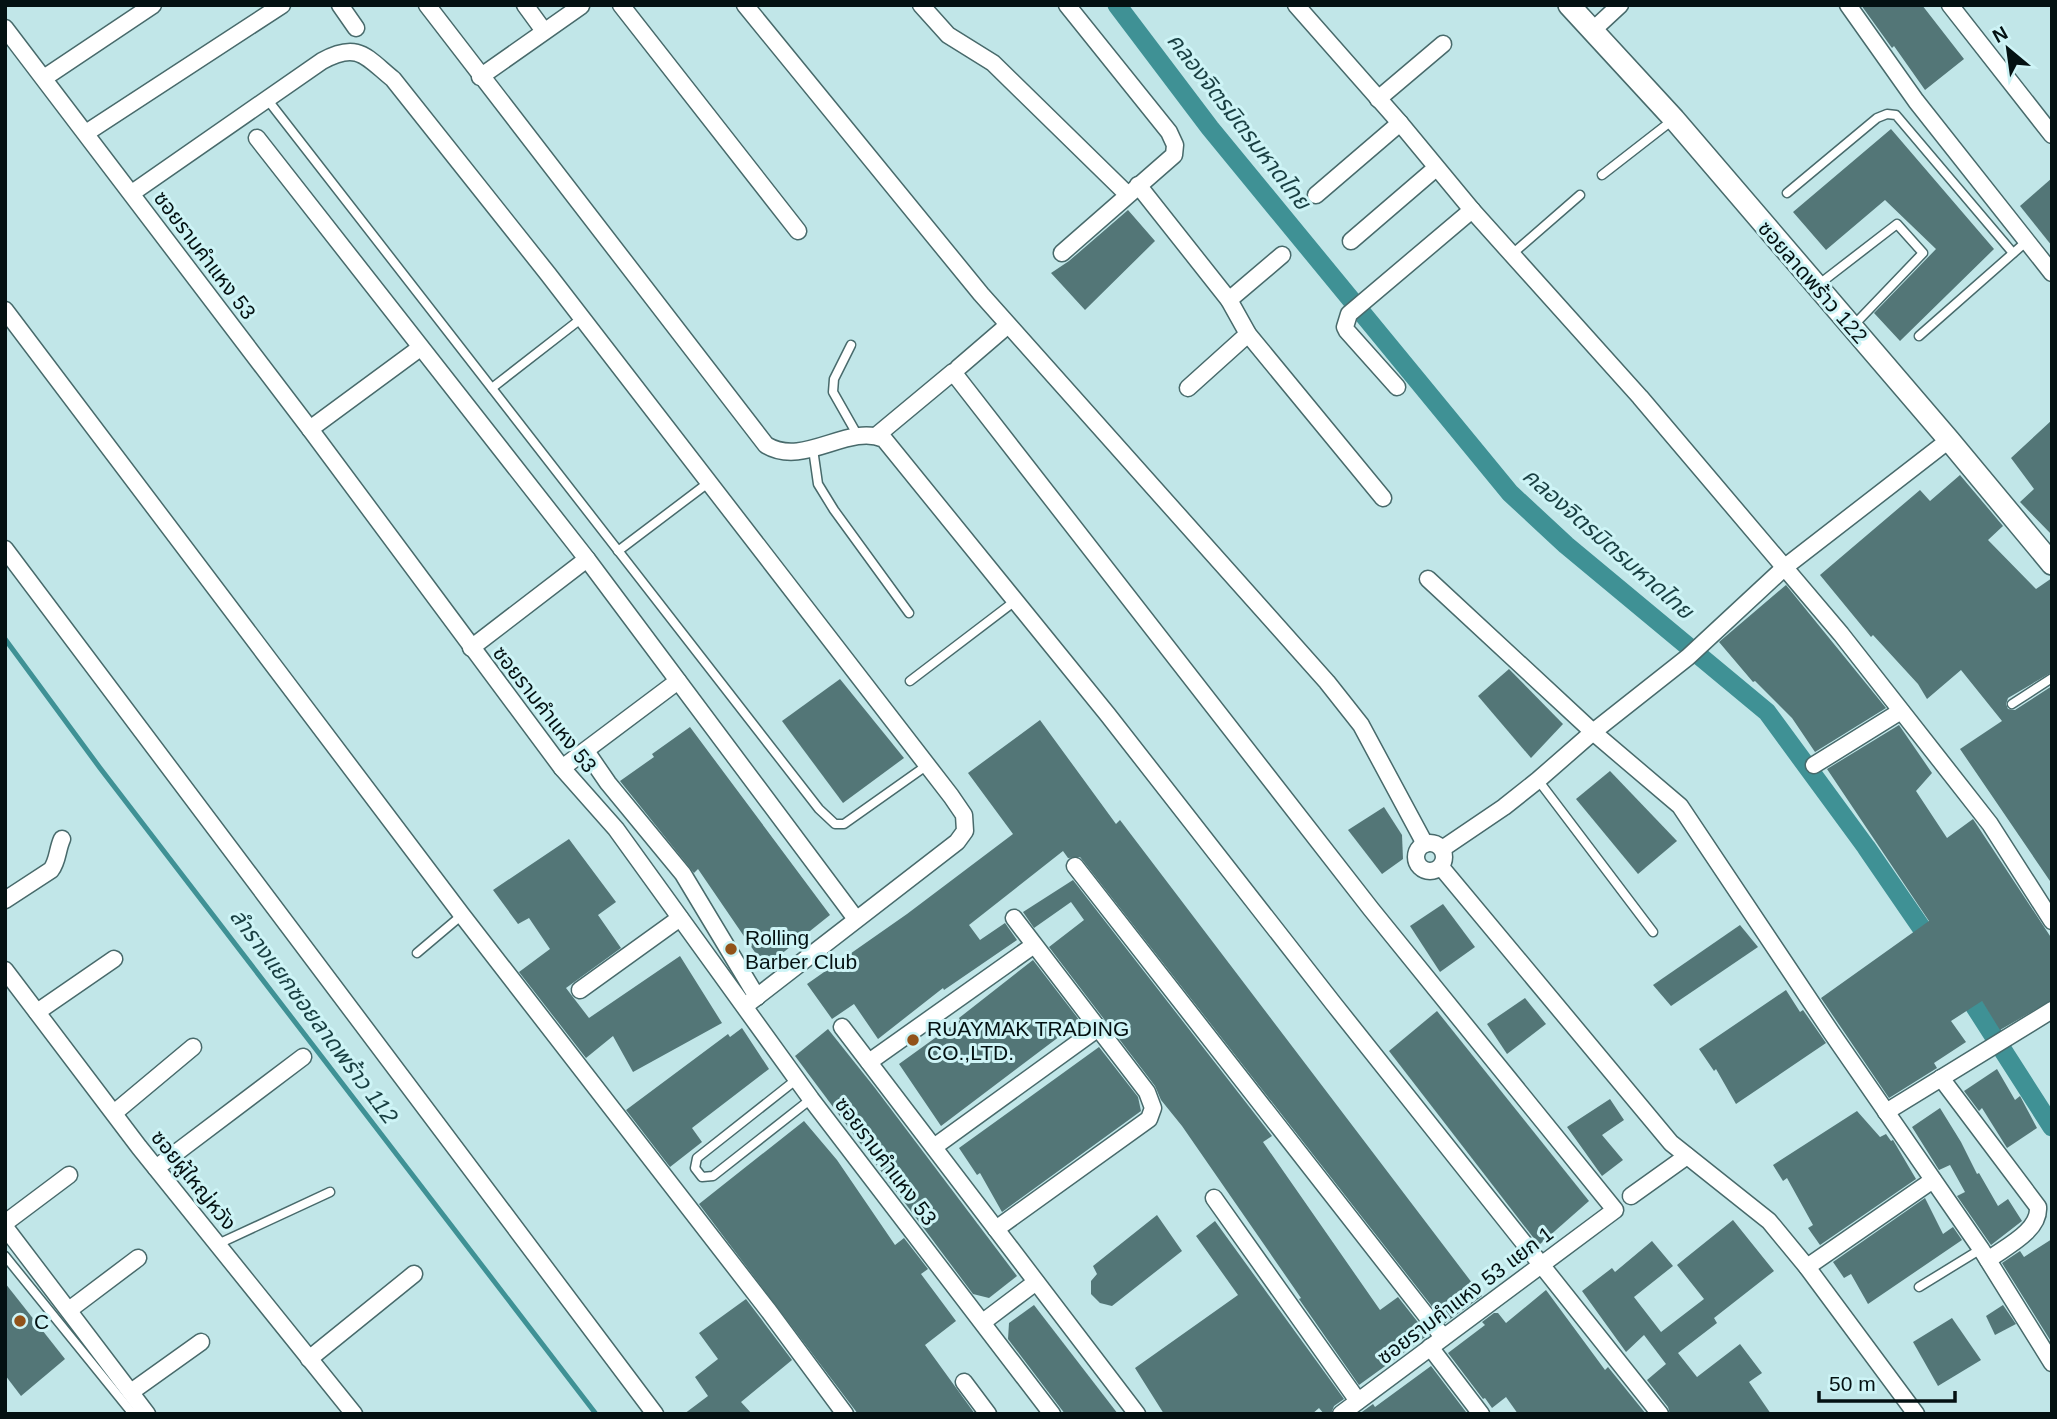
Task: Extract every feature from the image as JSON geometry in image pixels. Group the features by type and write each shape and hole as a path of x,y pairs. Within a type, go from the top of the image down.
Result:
{"street":[{"path":"44,78 153,5"},
{"path":"86,133 282,5"},
{"path":"340,5 356,28"},
{"path":"427,5 766,445 777,452 813,449 858,436 884,439 1660,1414"},
{"path":"525,5 544,31"},
{"path":"621,5 798,231"},
{"path":"745,5 1008,325 1327,682 1360,725 1425,844"},
{"path":"921,5 948,35 993,63 1133,190 1229,300 1248,334 1383,498"},
{"path":"1062,253 1174,155 1175,145 1169,132 1067,5"},
{"path":"1296,5 1511,255 1640,397 1785,566 1990,824 2052,921"},
{"name":"ซอยลาดพร้าว 122","path":"1569,5 1674,119 2052,564"},
{"path":"1592,31 1620,5"},
{"path":"1848,5 1916,101 2052,273"},
{"path":"1950,5 2052,135"},
{"path":"480,76 581,6"},
{"name":"ซอยรามคำแหง 53","path":"5,28 310,429 562,768 616,829 680,918 751,1002 811,1099 1052,1414"},
{"path":"1378,99 1443,44"},
{"path":"132,193 332,56 346,51 362,53 393,79 582,318 964,815 965,831 957,842 751,1002 684,874 608,783 586,751"},
{"path":"1316,194 1400,123"},
{"path":"257,138 587,559 856,919"},
{"path":"1351,241 1436,168"},
{"path":"1397,387 1346,331 1349,314 1472,210"},
{"path":"1229,300 1282,255"},
{"path":"5,310 462,915 768,1310 845,1414"},
{"path":"958,368 1008,325"},
{"path":"1188,388 1248,334"},
{"path":"310,429 420,348"},
{"name":"ซอยรามคำแหง 53 แยก 1","path":"876,436 953,373 1371,909 1615,1210 1340,1414"},
{"path":"1442,849 1538,780 1688,656 1785,566 1949,440"},
{"path":"5,549 655,1414"},
{"path":"471,648 587,559"},
{"path":"1428,579 1593,732 1680,806 1984,1254 2052,1363"},
{"path":"562,768 678,681"},
{"path":"1814,765 1901,711"},
{"path":"5,900 51,870 56,863 56,850 62,839"},
{"path":"1425,844 1437,845 1442,849 1444,861 1441,867 1429,872 1418,866 1416,854 1425,844"},
{"path":"1075,866 1437,1342 1481,1414"},
{"path":"1441,867 1671,1143 1769,1221 1807,1267 1916,1414"},
{"path":"580,990 680,918"},
{"path":"996,1229 1149,1119 1153,1108 1147,1092 1014,918"},
{"path":"869,1062 1034,945"},
{"path":"37,1012 114,959"},
{"name":"ซอยผู้ใหญ่หวัง","path":"5,970 156,1167 354,1414"},
{"path":"1886,1112 2052,1010"},
{"path":"842,1027 1137,1414"},
{"path":"934,1147 1097,1029"},
{"path":"114,1113 193,1047"},
{"path":"156,1167 303,1057"},
{"path":"1941,1078 2038,1206 2036,1220 2022,1236 1984,1254"},
{"path":"1630,1196 1687,1156"},
{"path":"69,1175 5,1225 131,1392 135,1413"},
{"path":"1807,1267 1933,1180"},
{"path":"1214,1198 1358,1401"},
{"path":"69,1311 138,1258"},
{"path":"309,1359 414,1274"},
{"path":"983,1322 1036,1282"},
{"path":"131,1392 201,1342"},
{"path":"964,1382 988,1414"}],"lane":[{"path":"267,99 819,809 835,824 844,824 926,766"},
{"path":"1787,193 1877,118 1887,114 1896,116 2013,253"},
{"path":"1602,174 1674,119"},
{"path":"1511,255 1580,195"},
{"path":"1816,287 1897,224 1923,253 1851,328"},
{"path":"1919,336 2026,241"},
{"path":"492,388 582,318"},
{"path":"851,345 834,379 834,392 858,436"},
{"path":"813,449 818,484 909,613"},
{"path":"618,551 708,483"},
{"path":"910,681 1015,601"},
{"path":"2012,704 2052,678"},
{"path":"1538,780 1653,932"},
{"path":"417,953 462,915"},
{"path":"797,1079 697,1158 695,1168 702,1177 713,1176 811,1099"},
{"path":"218,1244 330,1192"},
{"path":"1919,1287 1984,1254"},
{"path":"5,1256 135,1413"}],"building":[{"path":"1861,5 1922,5 1964,59 1925,90"},
{"path":"1891,129 1994,249 1900,341 1874,313 1936,249 1885,200 1826,250 1793,212"},
{"path":"2052,178 2052,246 2020,206"},
{"path":"1128,210 1155,241 1085,310 1051,273 1069,261"},
{"path":"2052,420 2052,535 2020,502 2034,489 2011,458"},
{"path":"1960,475 2003,526 1988,540 2036,589 2052,578 2052,672 2008,698 2006,704 2008,709 2015,710 2052,686 2052,884 1960,749 2002,721 1961,670 1927,699 1918,684 1873,635 1871,637 1820,575 1920,490 1930,501"},
{"path":"1786,585 1886,708 1815,752 1792,718 1753,682 1719,642"},
{"path":"1509,669 1563,724 1531,758 1478,696"},
{"path":"840,679 904,758 843,803 782,721"},
{"path":"1040,720 1116,824 1120,820 1482,1296 1445,1323 1080,857 1068,858 1063,851 969,925 980,940 1005,923 1017,940 944,990 943,988 878,1039 854,1004 832,1019 807,984 907,914 1013,834 968,773"},
{"path":"1899,725 1932,773 1916,791 1947,838 1973,819 2052,939 2052,1000 2000,1030 1982,1001 1951,1021 1966,1042 1934,1063 1937,1068 1889,1098 1821,998 1929,921 1827,769"},
{"path":"690,727 830,915 765,967 698,869 694,873 620,781"},
{"path":"1610,771 1677,841 1638,874 1576,799"},
{"path":"1384,807 1402,835 1403,859 1382,874 1348,830"},
{"path":"569,839 616,902 598,915 621,948 566,988 589,1018 680,956 722,1023 633,1072 613,1036 586,1058 519,972 550,949 529,918 518,924 493,890"},
{"path":"1073,880 1272,1136 1263,1142 1380,1310 1398,1297 1428,1335 1359,1385 1182,1126 1161,1100 1155,1086 1049,947 1084,920 1071,902 1034,928 1023,912"},
{"path":"1443,904 1475,947 1440,972 1410,926"},
{"path":"1740,925 1758,947 1671,1006 1653,985"},
{"path":"1033,960 1080,1021 941,1126 899,1064 960,1020 959,1018"},
{"path":"1786,990 1826,1043 1736,1104 1716,1069 1714,1071 1699,1049"},
{"path":"1525,998 1546,1024 1507,1054 1487,1024"},
{"path":"1437,1011 1589,1201 1539,1245 1389,1051"},
{"path":"742,1028 769,1069 692,1128 702,1142 670,1167 626,1110 728,1034 730,1037"},
{"path":"828,1029 1017,1276 989,1298 973,1294 795,1056"},
{"path":"1099,1047 1138,1097 1141,1111 1002,1212 980,1173 977,1175 959,1148"},
{"path":"1997,1069 2015,1100 2020,1096 2037,1128 2007,1148 1982,1108 1979,1111 1964,1091"},
{"path":"1610,1099 1624,1120 1602,1135 1623,1160 1602,1176 1567,1127"},
{"path":"1940,1108 1998,1206 2008,1199 2022,1221 1991,1245 1957,1196 1965,1192 1950,1165 1939,1170 1912,1127"},
{"path":"1857,1111 1880,1137 1886,1134 1893,1140 1916,1179 1820,1245 1808,1228 1813,1225 1787,1178 1783,1181 1773,1165"},
{"path":"804,1121 837,1160 895,1245 904,1238 928,1269 921,1274 956,1321 925,1345 975,1414 858,1414 699,1204"},
{"path":"1925,1198 1943,1234 1953,1227 1962,1240 1868,1304 1851,1274 1844,1278 1833,1262"},
{"path":"1157,1215 1182,1251 1112,1306 1100,1303 1091,1294 1091,1281 1097,1274 1093,1266"},
{"path":"1733,1220 1774,1271 1714,1318 1717,1323 1678,1353 1697,1377 1740,1344 1762,1373 1749,1382 1771,1414 1670,1414 1668,1407 1647,1380 1666,1364 1644,1335 1626,1352 1582,1291 1612,1268 1615,1272 1652,1241 1673,1266 1634,1297 1661,1332 1704,1299 1677,1265"},
{"path":"1215,1221 1344,1399 1334,1406 1331,1414 1324,1414 1319,1408 1312,1414 1164,1414 1135,1368 1238,1295 1196,1236"},
{"path":"2052,1239 2052,1343 2002,1263 2020,1251 2024,1257"},
{"name":"C","path":"5,1283 65,1359 21,1396 5,1375"},
{"path":"1546,1290 1605,1370 1608,1367 1646,1414 1518,1414 1506,1397 1492,1408 1485,1398 1483,1399 1448,1353 1485,1325 1482,1322 1494,1313 1498,1313 1506,1323"},
{"path":"746,1299 792,1360 741,1402 752,1414 684,1414 708,1396 695,1377 718,1359 699,1333"},
{"path":"1034,1305 1118,1414 1065,1414 1008,1339 1009,1323"},
{"path":"2003,1305 2016,1324 1995,1335 1986,1316"},
{"path":"1952,1318 1981,1360 1938,1386 1913,1342"},
{"path":"1431,1366 1466,1412 1464,1414 1359,1414 1373,1404 1375,1407"}],"waterway":[{"name":"คลองจิตรมิตรมหาดไทย","path":"1117,5 1210,128 1510,493 1566,545 1767,712 1866,847 1936,949"},
{"name":"ลำรางแยกซอยลาดพร้าว 112","path":"5,639 100,768 596,1414"},
{"name":"คลองจิตรมิตรมหาดไทย","path":"1961,985 2052,1127"}],"place":[{"name":"Rolling Barber Club","path":"731,949"},
{"name":"RUAYMAK TRADING CO.,LTD.","path":"913,1040"},
{"name":"C","path":"20,1321"}]}
